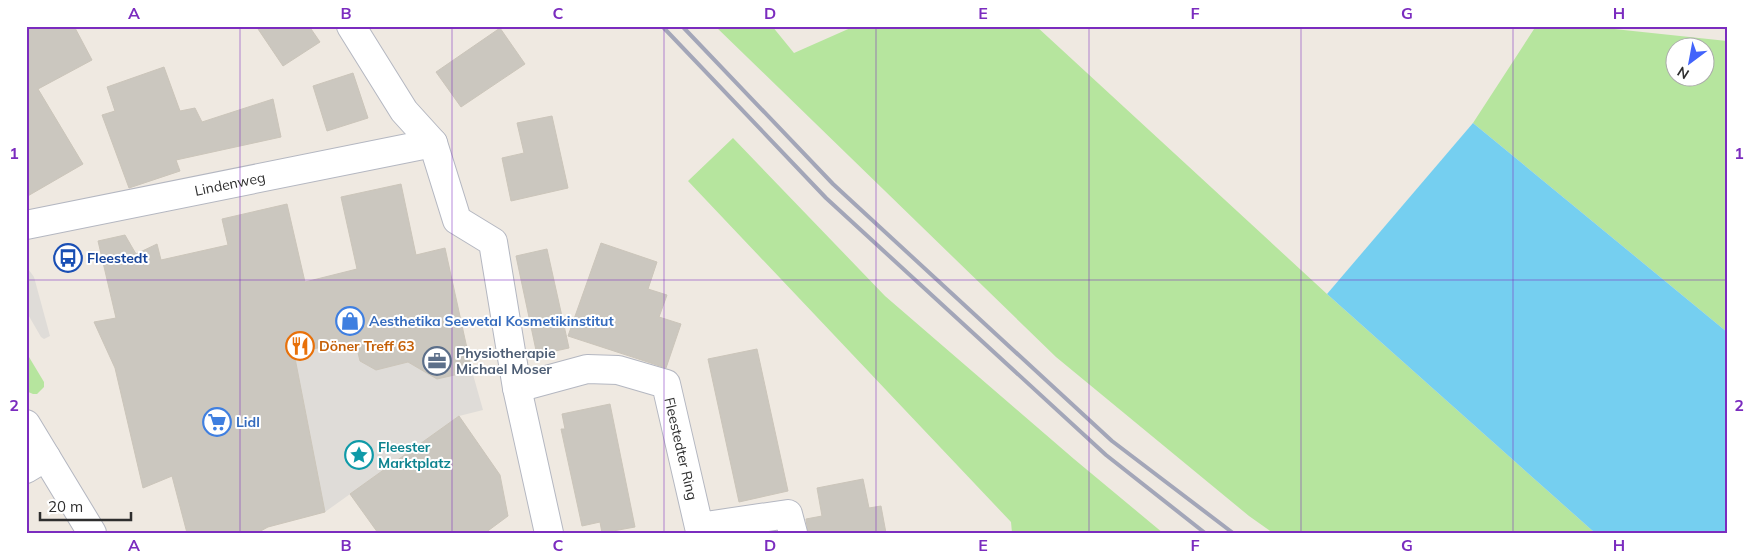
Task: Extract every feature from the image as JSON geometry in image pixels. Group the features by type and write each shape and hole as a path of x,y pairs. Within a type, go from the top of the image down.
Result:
{"street":[{"path":"350,26 404,111 433,143 457,220 493,242 517,388 549,533"},
{"name":"Lindenweg","path":"26,225 433,143"},
{"name":"Fleestedter Ring","path":"517,388 587,369 618,370 666,384 699,527 788,514 793,533"},
{"path":"26,424 36,463 92,533"}],"green space":[{"path":"715,26 772,26 794,53 855,26 1036,26 1327,294 1595,533 1273,533 1249,516 1056,357"},
{"path":"1536,26 1586,26 1699,38 1666,38 1666,88 1716,88 1716,40 1727,41 1727,332 1473,123"},
{"path":"733,138 885,296 1163,533 1012,533 1011,522 688,181"},
{"path":"26,352 44,382 44,387 37,394 26,391"}],"shaded area":[{"path":"26,266 34,277 50,336 44,339 26,311"},
{"name":"Fleester Marktplatz","path":"355,340 360,361 376,370 408,362 437,379 472,371 483,410 459,416 325,512 294,353"}],"water":[{"path":"1473,123 1727,332 1727,533 1595,533 1327,294"}],"building":[{"path":"26,26 74,26 92,60 38,89 83,164 26,197"},
{"path":"256,26 309,26 320,42 283,66"},
{"path":"500,28 525,64 461,107 436,72"},
{"path":"164,67 180,111 195,108 202,122 273,99 281,137 176,160 180,171 129,188 102,115 115,111 107,87"},
{"path":"353,73 368,118 327,131 313,86"},
{"path":"552,116 568,188 511,201 502,158 524,153 517,123"},
{"path":"401,184 416,255 445,248 472,371 437,379 408,362 376,370 360,361 355,340 294,353 325,512 268,527 257,533 187,533 172,476 143,488 115,368 94,322 116,318 98,241 125,235 136,254 157,244 161,260 228,245 222,219 287,204 305,282 357,269 341,197"},
{"path":"601,243 657,262 648,289 667,295 659,317 681,324 666,368 568,336"},
{"path":"547,249 569,348 537,355 516,256"},
{"path":"757,349 788,491 739,502 708,359"},
{"path":"610,404 635,527 602,533 600,522 582,526 561,429 565,429 562,414"},
{"path":"459,416 500,475 508,516 485,533 378,533 350,494"},
{"path":"863,479 869,508 881,506 886,533 808,533 806,519 822,516 817,488"}],"railway":[{"path":"662,26 826,198 1106,455 1205,533"},
{"path":"682,26 833,184 1112,441 1233,533"}],"place":[{"name":"Fleestedt","path":"68,258"},
{"name":"Aesthetika Seevetal Kosmetikinstitut","path":"350,321"},
{"name":"Döner Treff 63","path":"300,346"},
{"name":"Physiotherapie Michael Moser","path":"437,361"},
{"name":"Lidl","path":"217,422"},
{"name":"Fleester Marktplatz","path":"359,455"}]}
